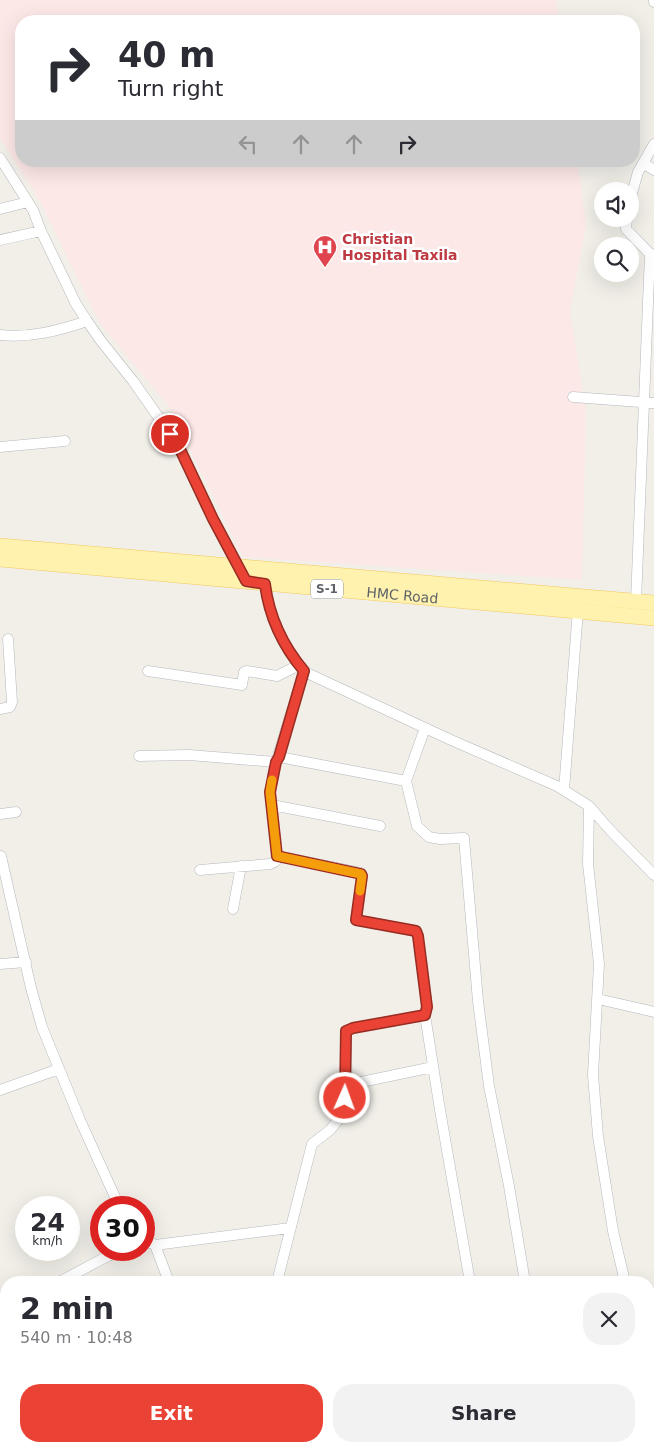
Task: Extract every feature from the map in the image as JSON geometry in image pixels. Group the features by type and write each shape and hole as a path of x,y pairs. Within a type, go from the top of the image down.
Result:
{"main road":[{"name":"HMC Road","path":"0,546 654,603"},
{"name":"HMC Road","path":"0,559 654,618"}],"street":[{"path":"635,182 638,172 654,144"},
{"path":"0,158 33,210 76,304 178,445 213,519 246,581"},
{"path":"643,163 654,170"},
{"path":"0,209 28,202"},
{"path":"626,227 626,229 652,255 649,403 636,601"},
{"path":"0,240 41,231"},
{"path":"0,335 43,334 87,321"},
{"path":"573,397 649,403"},
{"path":"0,447 65,441"},
{"path":"265,584 268,602 279,633 302,668 344,691 564,790 589,806 654,875"},
{"path":"564,790 578,610"},
{"path":"0,709 10,707 12,702 8,639"},
{"path":"148,671 242,685 244,672 247,671 277,676 302,668"},
{"path":"200,870 270,864 276,861 270,792 302,668"},
{"path":"425,728 406,781 417,826 423,833 428,837 440,839 464,838 478,1001 489,1086 509,1186 524,1276"},
{"path":"139,756 277,759 406,781"},
{"path":"272,805 380,826"},
{"path":"589,806 588,864 600,964 593,1075 598,1136 613,1230 624,1276"},
{"path":"0,814 16,812"},
{"path":"1,856 42,1027 80,1120 115,1196"},
{"path":"277,856 361,874 356,920 416,931 427,1007 425,1015 469,1276"},
{"path":"234,909 241,866"},
{"path":"0,964 26,962"},
{"path":"598,999 654,1012"},
{"path":"278,1276 312,1144 330,1130 343,1114 347,1085 346,1031 353,1028 425,1015"},
{"path":"347,1085 433,1067"},
{"path":"0,1090 59,1069"},
{"path":"167,1276 155,1245 290,1228"},
{"path":"70,1276 99,1261"}],"shaded area":[{"name":"Christian Hospital Taxila","path":"0,0 556,0 558,15 15,15 15,162 0,138"},
{"name":"Christian Hospital Taxila","path":"18,167 579,167 586,225 570,311 586,411 582,580 243,557 170,408 99,322 40,201"}],"slow traffic":[{"path":"272,780 270,792 277,856 361,874 360,891"}],"place":[{"name":"Christian Hospital Taxila","path":"325,268"}],"route":[{"path":"170,434 178,445 213,519 246,581 265,584 268,602 279,633 304,671 276,762 270,792 277,856 361,874 356,920 416,931 418,936 427,1007 425,1015 353,1028 346,1031 347,1089 345,1098"}]}
